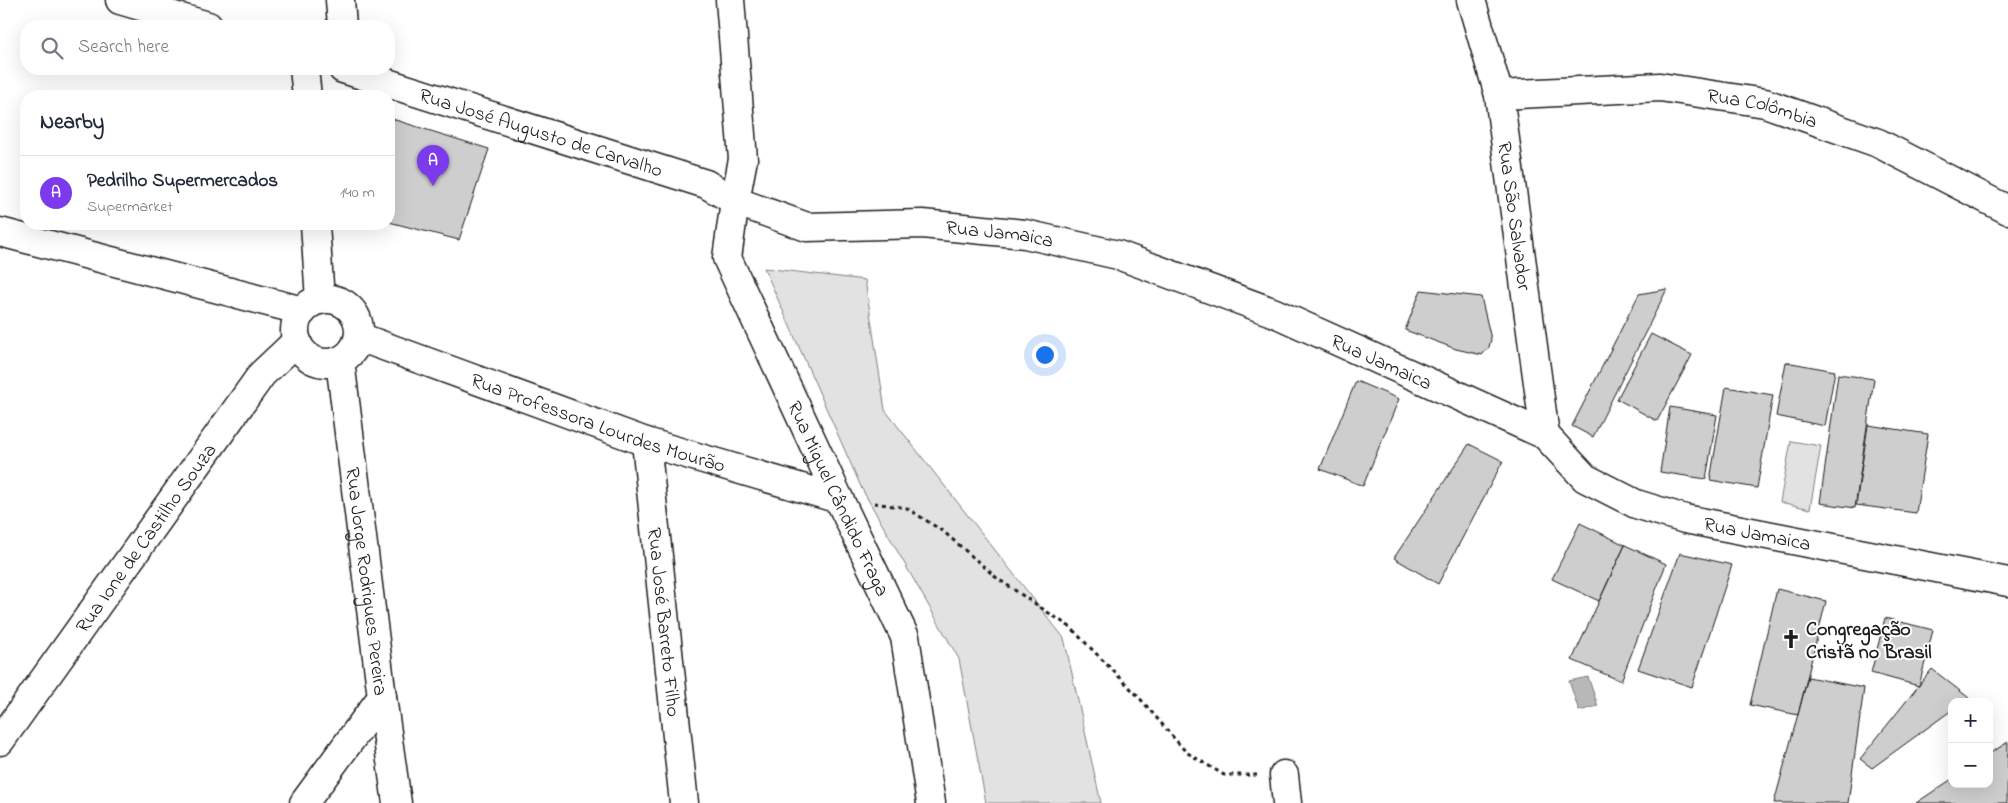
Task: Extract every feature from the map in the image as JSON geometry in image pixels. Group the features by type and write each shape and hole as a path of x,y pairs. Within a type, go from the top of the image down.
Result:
{"street":[{"path":"120,0 188,20"},
{"path":"340,0 342,20"},
{"name":"Rua Miguel Cândido Fraga","path":"730,0 744,159 735,201 727,258 839,499 906,637 931,803"},
{"name":"Rua São Salvador","path":"1471,0 1499,95 1545,435"},
{"path":"305,75 306,90"},
{"name":"Rua José Augusto de Carvalho","path":"364,75 706,184 735,201"},
{"name":"Rua Colômbia","path":"1499,95 1660,87 1765,103 1878,143 2008,210"},
{"name":"Rua Jamaica","path":"735,201 807,227 922,224 1025,234 1118,255 1275,313 1545,435 1585,478 1636,504 1685,519 1995,580"},
{"path":"311,306 315,230"},
{"path":"0,232 311,306"},
{"path":"330,300 341,302 349,308 359,326 359,337 356,347 349,355 340,361 329,363 319,362 310,358 302,351 295,331 297,321 311,306 330,300"},
{"name":"Rua Professora Lourdes Mourão","path":"359,337 646,442 839,499"},
{"name":"Rua Ione de Castilho Souza","path":"0,741 262,374 297,341"},
{"name":"Rua Jorge Rodrigues Pereira","path":"340,361 397,803"},
{"name":"Rua José Barreto Filho","path":"646,442 684,803"},
{"path":"1995,580 2008,600"},
{"path":"304,803 382,697"},
{"path":"1284,776 1287,803"}],"path":[{"path":"839,499 907,508 944,532 998,579 1070,628 1137,695 1186,752 1224,775 1284,776"}],"shaded area":[{"path":"764,268 865,280 885,410 1064,638 1101,803 986,803 959,659 862,489"},
{"path":"1791,441 1821,446 1810,509 1780,502"},
{"path":"1588,677 1598,706 1579,711 1569,681"}],"building":[{"path":"395,120 489,149 459,240 395,224"},
{"path":"1667,289 1593,437 1572,426 1639,294"},
{"path":"1421,290 1481,297 1491,339 1489,347 1482,355 1456,349 1405,330"},
{"path":"1651,334 1692,355 1657,421 1617,399"},
{"path":"1786,362 1835,371 1825,426 1776,416"},
{"path":"1838,374 1874,379 1855,508 1820,503"},
{"path":"1356,381 1399,399 1363,486 1320,469"},
{"path":"1726,387 1773,395 1757,488 1710,480"},
{"path":"1670,407 1717,415 1706,479 1660,472"},
{"path":"1868,425 1928,434 1916,513 1856,505"},
{"path":"1469,444 1503,461 1438,584 1394,558"},
{"path":"1580,523 1625,545 1599,601 1552,579"},
{"path":"1625,545 1666,564 1621,681 1572,660"},
{"path":"1680,553 1732,565 1692,687 1638,669"},
{"name":"Congregação Cristã no Brasil","path":"1777,589 1826,601 1798,715 1750,705"},
{"path":"1885,618 1933,630 1919,686 1871,673"},
{"path":"1932,669 1969,698 1948,698 1948,713 1872,768 1860,759"},
{"path":"1808,677 1864,688 1848,803 1774,803"},
{"path":"2008,742 2007,803 1916,803 1948,782 1948,788 1993,788 1993,751"}],"place":[{"name":"Pedrilho Supermercados","path":"433,186"},
{"name":"Congregação Cristã no Brasil","path":"1791,639"}]}
